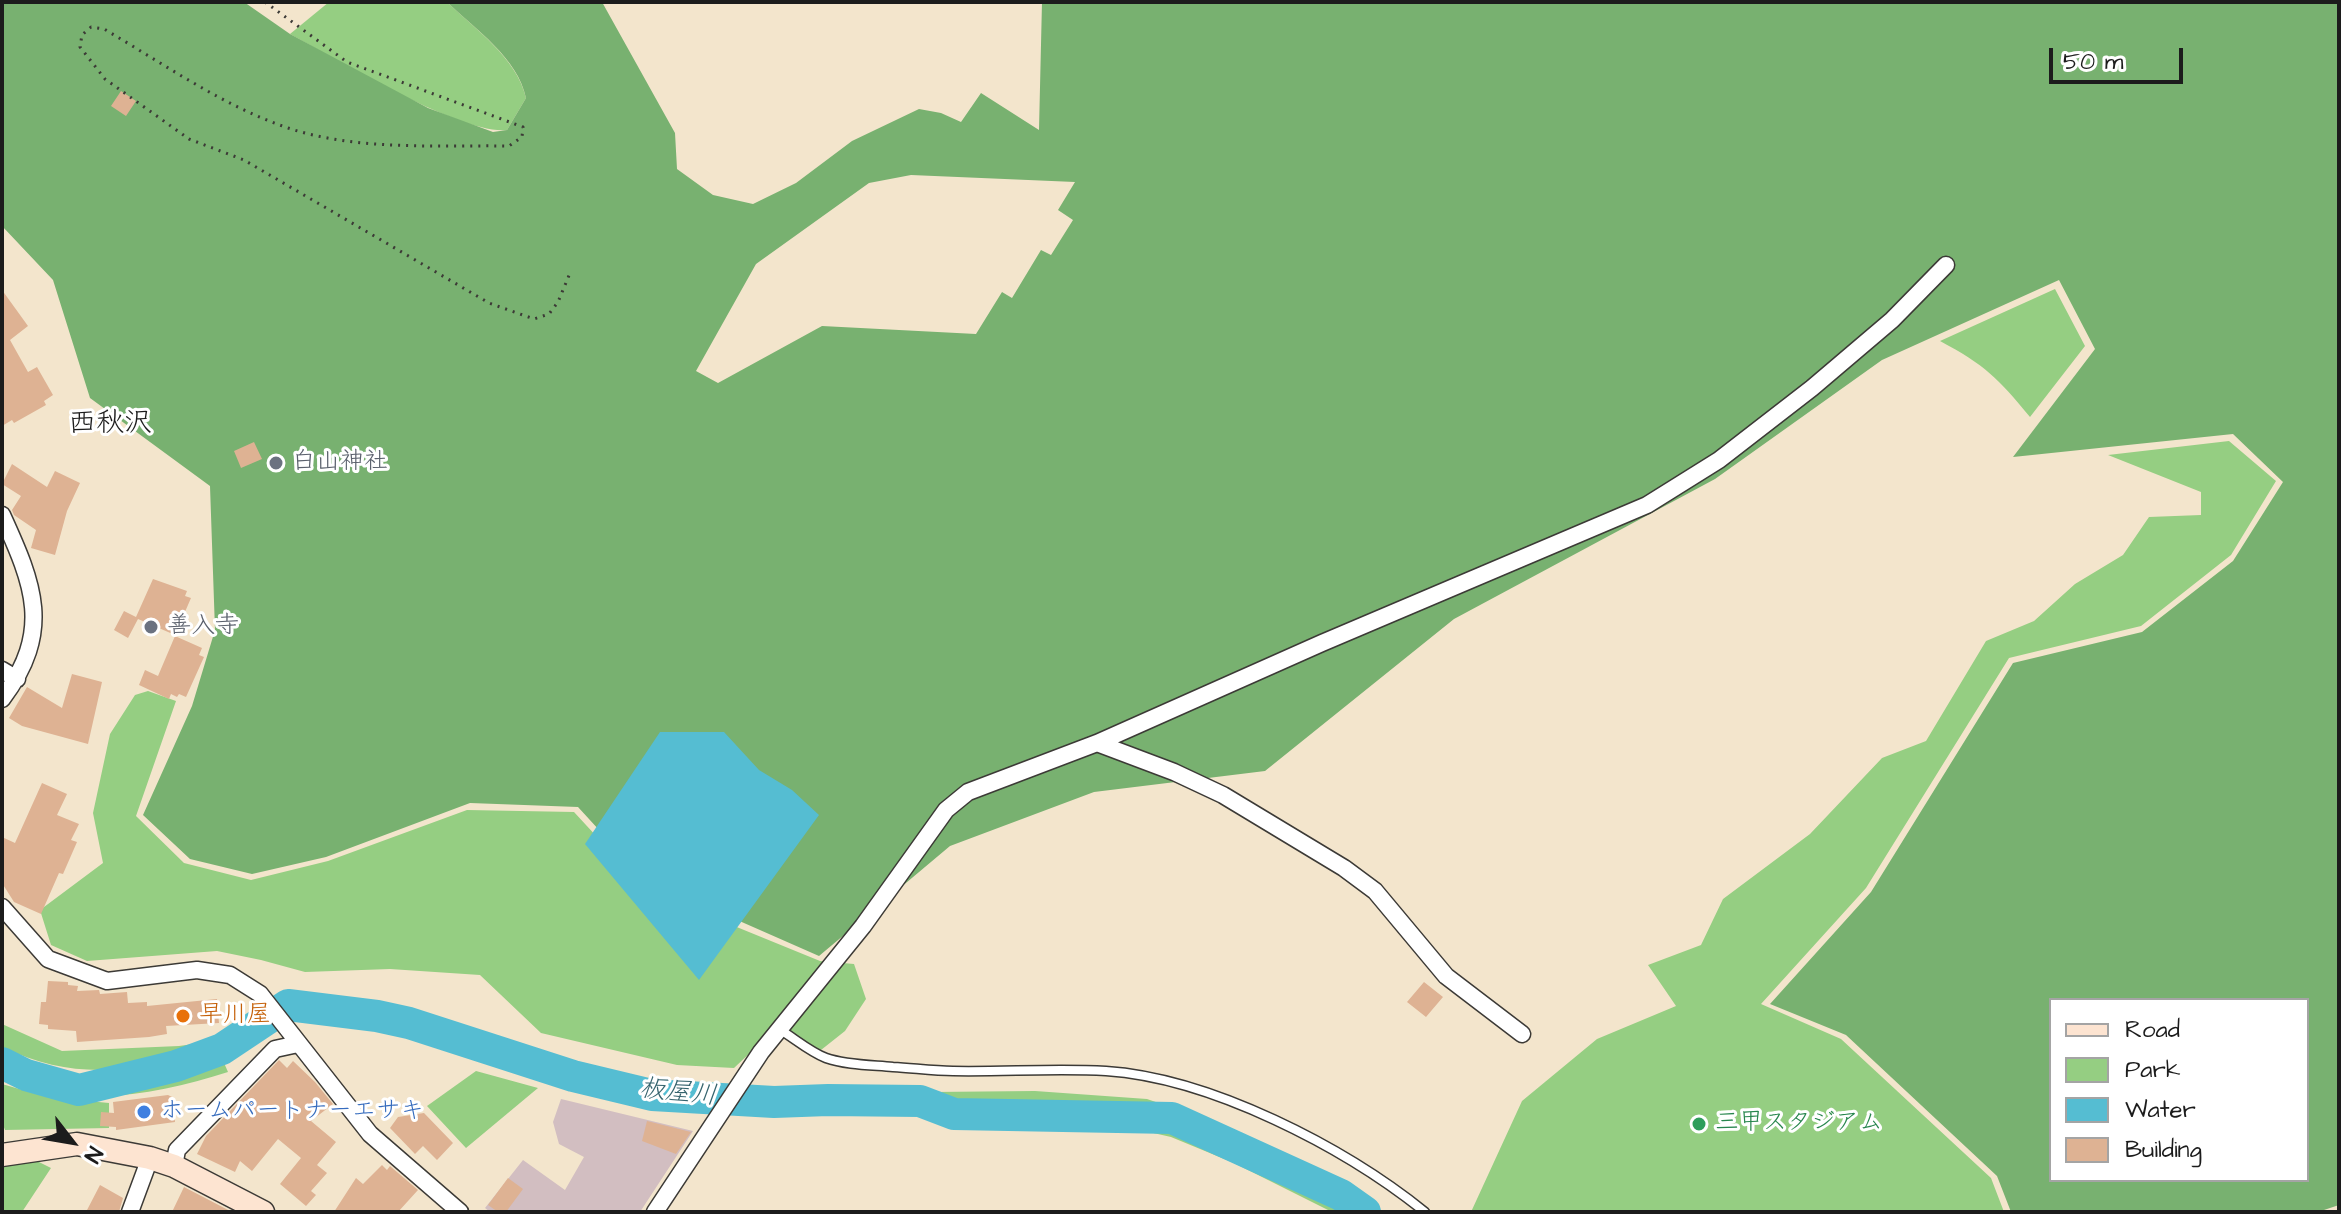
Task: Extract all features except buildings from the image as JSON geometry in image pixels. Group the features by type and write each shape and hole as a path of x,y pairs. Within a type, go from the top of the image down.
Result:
{"main road":[{"path":"2,1155 77,1144 150,1158 174,1166 263,1212"}],"street":[{"path":"655,1212 742,1079 779,1029 863,926 946,810 968,792 1097,743 1322,643 1647,505 1719,460 1812,388 1892,320 1946,265"},
{"path":"2,515 23,562 35,610 30,644 9,675 2,699"},
{"path":"1097,743 1174,772 1223,795 1344,868 1375,891 1446,976 1522,1034"},
{"path":"2,907 48,959 107,981 197,970 230,975 260,994 370,1134 460,1212"},
{"path":"174,1166 177,1150 275,1049 296,1040"},
{"path":"130,1212 150,1158"}],"lane":[{"path":"779,1029 826,1058 874,1065 950,1071 1104,1071 1143,1075 1227,1100 1282,1123 1349,1161 1425,1212"}],"path":[{"path":"265,2 347,62 523,127 522,137 509,146 399,145 291,129 247,112 104,29 91,27 82,35 80,47 105,79 189,139 244,160 489,303 534,319 549,314 558,302 570,273"}],"shaded area":[{"path":"561,1099 693,1131 640,1212 490,1212 485,1208 523,1160 565,1190 584,1157 559,1144 553,1122"}],"green space":[{"path":"2,2 244,2 290,34 428,108 493,132 507,130 526,98 521,83 505,57 447,2 602,2 675,133 677,169 713,195 753,204 796,183 852,141 919,109 941,113 961,122 981,93 1039,130 1042,2 2339,2 2339,1205 2318,1212 2011,1212 1997,1176 1846,1035 1770,1004 1871,892 2013,663 2142,632 2233,561 2283,482 2233,434 2013,457 2095,349 2059,280 1882,360 1715,479 1454,619 1265,771 1094,792 950,846 819,956 644,879 578,807 470,803 326,857 252,874 190,859 143,815 192,706 215,630 210,486 90,398 53,280 2,226","holes":["911,175 1075,182 1058,210 1073,220 1051,255 1041,250 1012,298 1002,292 976,334 822,326 718,383 696,371 756,264 869,183"]},
{"path":"329,2 447,2 494,45 521,83 526,98 507,130 460,121 430,108 290,34"},
{"path":"2055,289 2085,346 2030,417 1990,373 1940,341"},
{"path":"2229,441 2276,481 2231,555 2141,626 2009,658 1866,888 1761,1004 1841,1039 1991,1178 2004,1212 1471,1212 1522,1101 1597,1039 1676,1006 1648,965 1701,945 1723,899 1810,834 1882,758 1926,741 1986,641 2034,621 2075,584 2123,555 2149,517 2201,515 2201,492 2108,455"},
{"path":"148,691 176,701 136,816 184,863 251,880 328,861 467,810 574,812 646,890 820,961 854,964 866,999 845,1031 821,1050 770,1034 734,1068 677,1065 541,1033 480,975 390,969 305,972 217,951 87,961 51,945 40,910 103,863 93,813 110,734 135,695"},
{"path":"2,1024 62,1051 179,1046 215,1041 218,1048 136,1067 84,1069 30,1059 2,1047"},
{"path":"221,1056 228,1072 170,1088 130,1094 69,1094 2,1079 2,1068 61,1082 113,1084 164,1074"},
{"path":"476,1071 538,1088 466,1148 427,1106"},
{"path":"2,1084 47,1097 109,1103 109,1128 5,1130 2,1122"},
{"path":"1035,1091 1147,1099 1188,1113 1147,1107 948,1108 932,1092"},
{"path":"1138,1120 1190,1132 1355,1212 1332,1212 1234,1163 1171,1137 1105,1122"},
{"path":"37,1161 51,1168 22,1212 2,1212 2,1165"}],"water":[{"path":"660,732 724,732 759,770 792,790 819,815 699,980 585,844"}],"waterway":[{"name":"板屋川","path":"2,1063 26,1075 79,1090 176,1066 222,1049 288,1005 409,1023 573,1076 652,1095 774,1102 920,1101 954,1114 1172,1118 1341,1195 1365,1212"}],"place":[{"name":"白山神社","path":"276,463"},
{"name":"善入寺","path":"151,627"},
{"name":"早川屋","path":"183,1016"},
{"name":"ホームパートナーエサキ","path":"144,1112"},
{"name":"三甲スタジアム","path":"1699,1124"}],"district":[{"name":"西秋沢","path":"110,425"}]}
